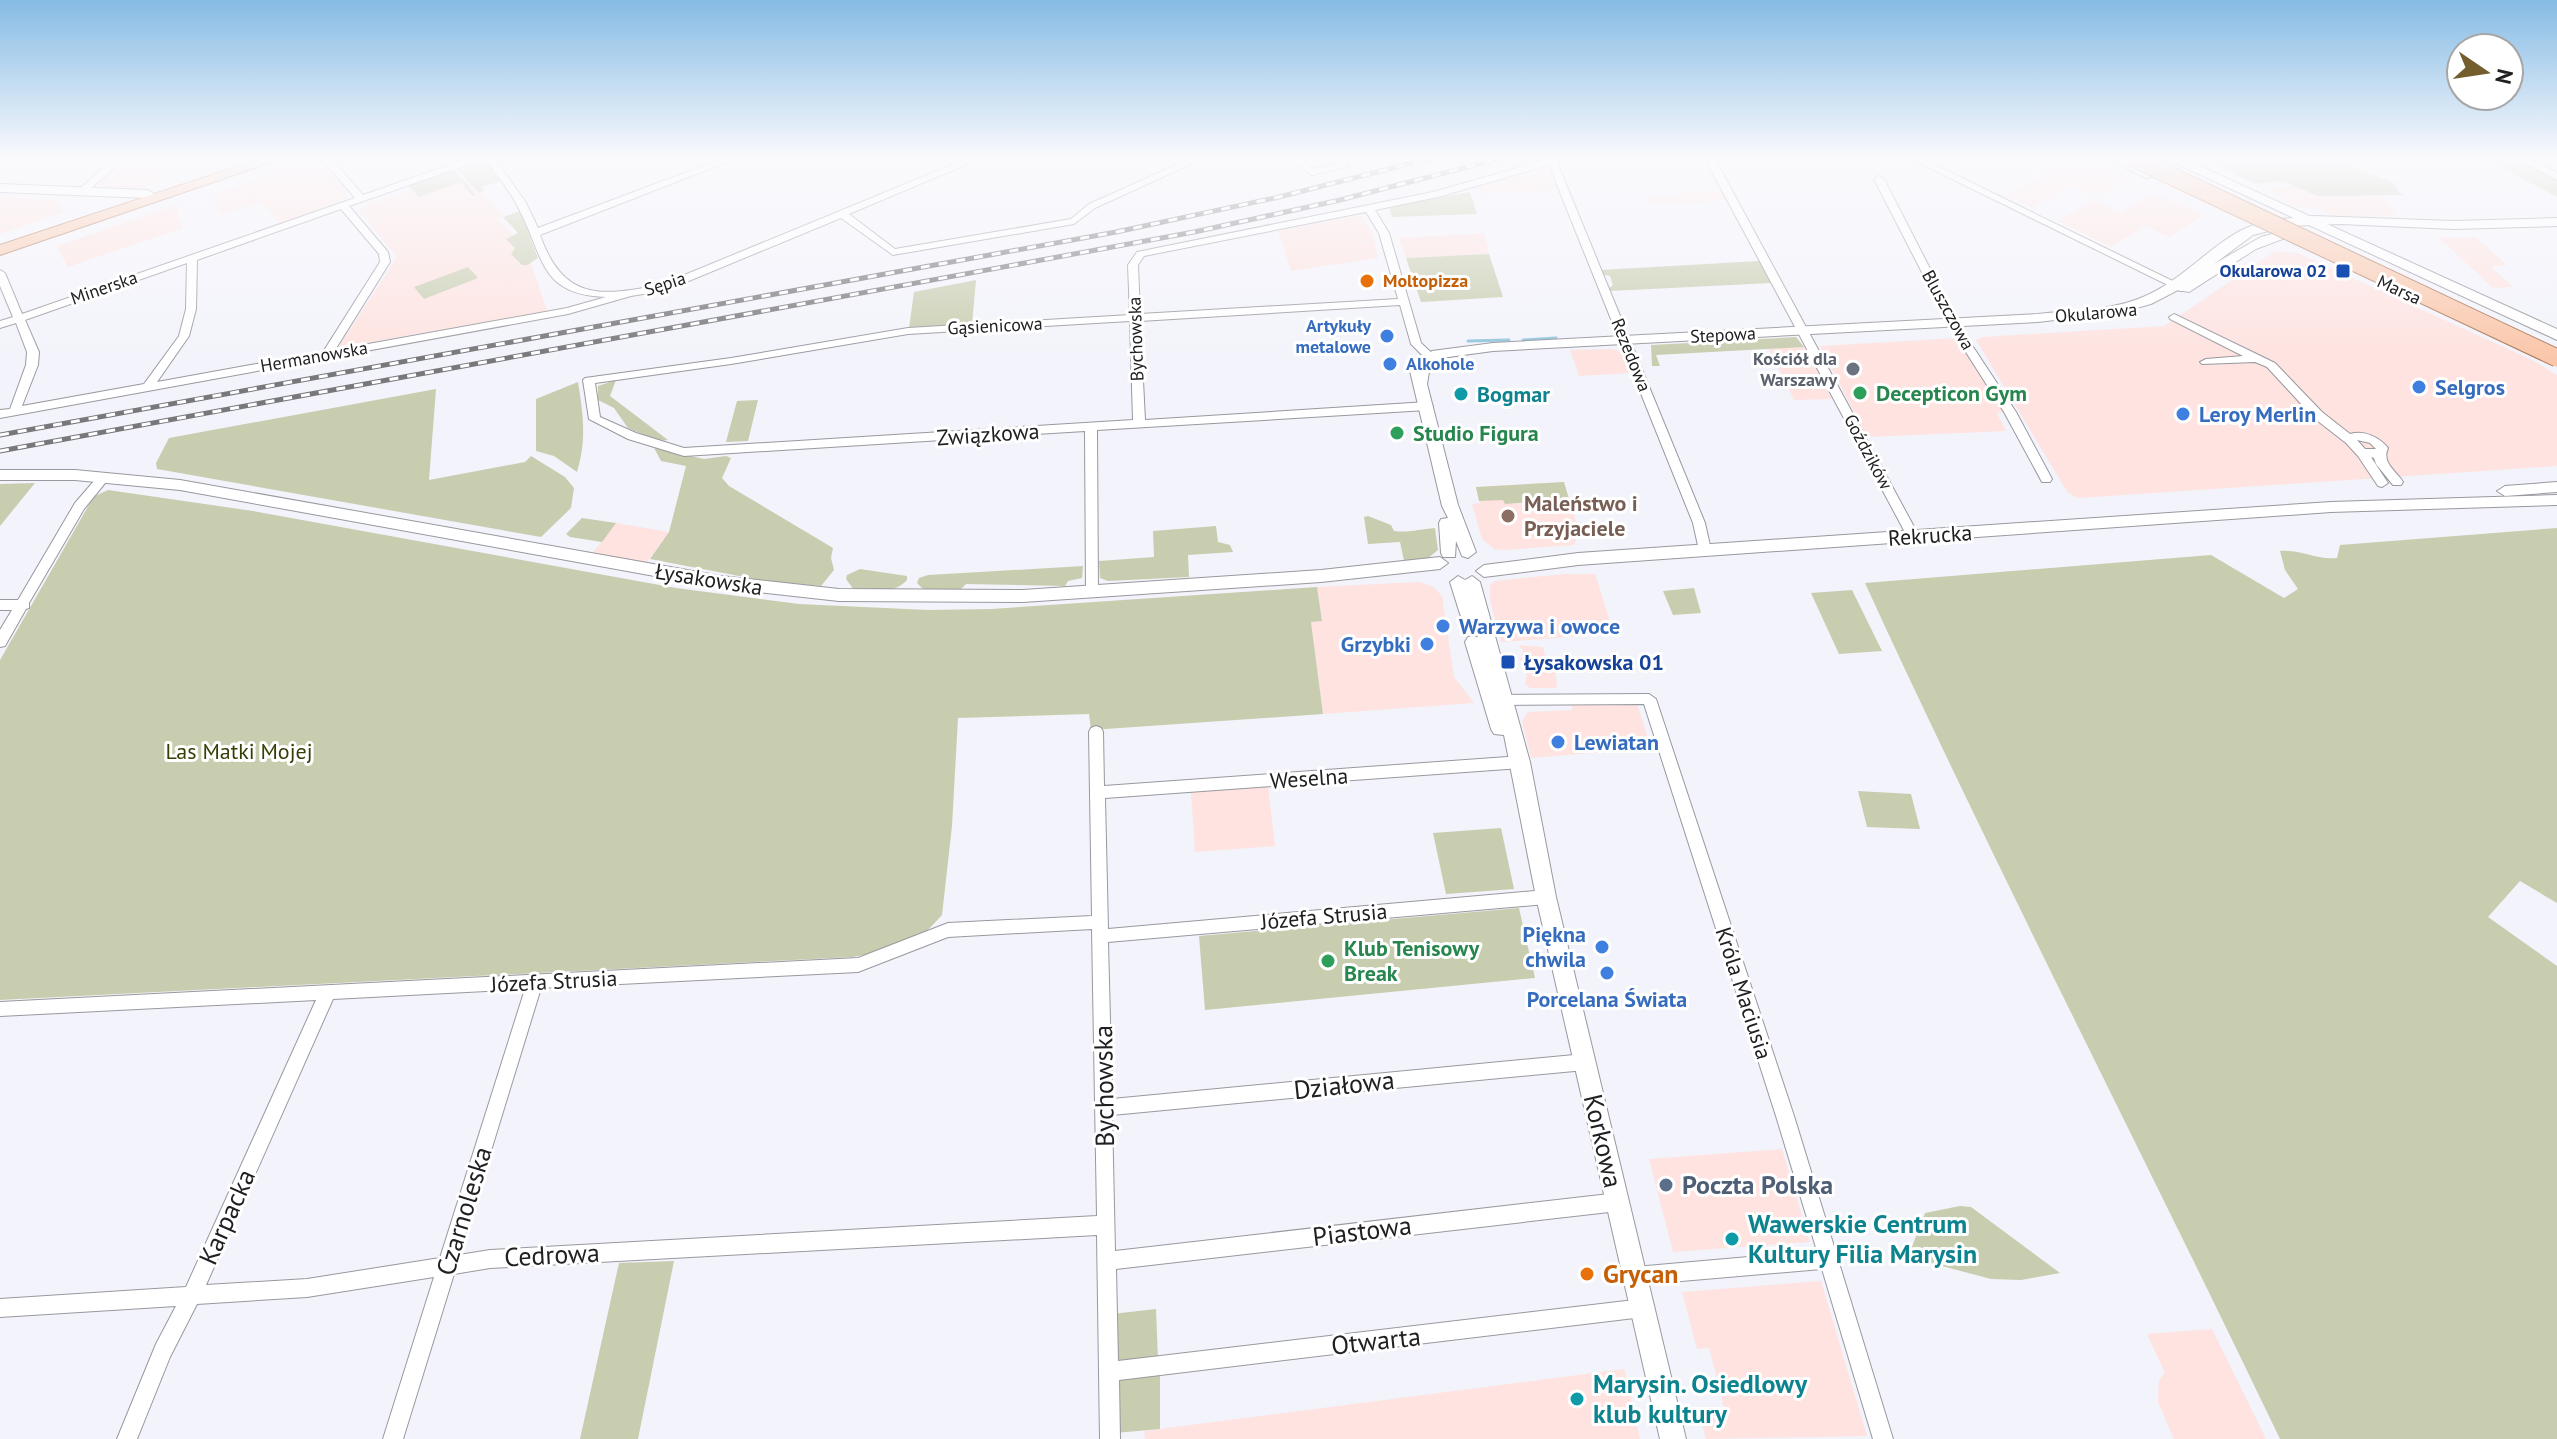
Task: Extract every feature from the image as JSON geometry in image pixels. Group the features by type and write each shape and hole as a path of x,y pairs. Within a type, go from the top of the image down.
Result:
{"main road":[{"path":"0,247 61,224"},
{"path":"0,247 71,224"},
{"path":"2273,224 2557,358"},
{"path":"2294,224 2557,347"},
{"name":"Marsa","path":"2312,224 2557,335"},
{"name":"Marsa","path":"2261,225 2557,364"}],"street":[{"name":"Minerska","path":"0,325 287,224"},
{"path":"327,354 385,262 384,254 359,224"},
{"path":"531,224 535,233 558,224"},
{"name":"Sępia","path":"535,233 546,263 569,287 588,293 627,295 663,288 817,224"},
{"path":"856,224 893,252 1056,224"},
{"name":"Bychowska","path":"1139,425 1133,265 1138,255 1286,224"},
{"path":"1379,224 1384,233 1416,344 1426,354"},
{"name":"Rezedowa","path":"1578,224 1699,523 1705,550"},
{"name":"Goździków","path":"1745,224 1913,536"},
{"name":"Bluszczowa","path":"1902,224 1952,322 2010,412 2046,479"},
{"path":"2049,224 2180,288"},
{"path":"2243,234 2244,224"},
{"name":"Okularowa","path":"1952,322 2077,318 2153,307 2243,234 2268,224"},
{"name":"Okularowa","path":"2418,224 2441,225"},
{"path":"2278,233 2474,224"},
{"path":"2369,250 2361,239 2371,229"},
{"name":"Okularowa","path":"2180,288 2278,233"},
{"path":"148,387 184,336 191,309 192,257"},
{"path":"0,273 33,352 32,365 14,412"},
{"name":"Hermanowska","path":"0,414 557,313 627,295"},
{"name":"Gąsienicowa","path":"589,380 741,360 908,331 1403,302"},
{"path":"2174,317 2277,369 2311,407 2355,438 2379,444 2382,451 2380,461 2397,482"},
{"name":"Stepowa","path":"1426,354 1493,347 1952,322"},
{"path":"2244,351 2206,362 2258,358"},
{"name":"Korkowa","path":"1426,354 1421,383 1450,506 1446,513 1493,664 1498,700 1673,1439"},
{"name":"Związkowa","path":"589,380 595,419 632,436 684,452 1427,406"},
{"path":"1091,427 1092,592"},
{"path":"2355,438 2351,444 2362,453 2382,483"},
{"path":"2362,453 2379,454"},
{"name":"Łysakowska","path":"0,475 104,477 180,485 759,587 918,597 1092,592 1462,567"},
{"path":"0,642 79,506 104,477"},
{"name":"Rekrucka","path":"2331,507 2557,487"},
{"name":"Rekrucka","path":"1462,567 2331,507 2557,500"},
{"path":"0,605 24,605"},
{"name":"Króla Maciusia","path":"1498,700 1649,699 1830,1259 1883,1439"},
{"name":"Bychowska","path":"1096,732 1110,1439"},
{"name":"Weselna","path":"1096,793 1515,762"},
{"name":"Józefa Strusia","path":"0,1009 858,965 948,930 1101,929 1546,897"},
{"name":"Czarnoleska","path":"393,1439 535,982"},
{"name":"Karpacka","path":"127,1439 163,1351 191,1297 327,994"},
{"name":"Działowa","path":"1104,1108 1585,1062"},
{"name":"Piastowa","path":"1106,1261 1618,1202"},
{"name":"Cedrowa","path":"0,1308 307,1288 447,1263 1106,1225"},
{"path":"1635,1276 1830,1259"},
{"name":"Otwarta","path":"1108,1372 1643,1308"}],"shaded area":[{"path":"0,224 29,224 0,234"},
{"path":"120,224 182,224 183,228 68,267 57,246"},
{"path":"370,224 503,224 526,248 547,311 338,348 397,257"},
{"path":"1314,224 1367,224 1378,258 1291,271 1278,231"},
{"path":"2064,224 2189,224 2169,237 2145,226 2111,247"},
{"path":"1484,233 1489,254 1406,258 1399,238"},
{"path":"2475,237 2507,265 2491,267 2513,287 2493,288 2439,238"},
{"path":"2275,251 2298,253 2532,360 2557,375 2557,466 2079,498 2068,493 1976,340 1982,337 2164,326"},
{"path":"1956,338 2004,412 1997,413 2006,431 1867,437 1820,346"},
{"path":"1804,347 1832,399 1794,400 1769,349"},
{"path":"1612,349 1622,352 1630,373 1579,376 1570,350"},
{"path":"1564,482 1579,531 1574,545 1504,550 1494,549 1482,539 1472,504 1480,503 1476,487"},
{"path":"616,523 669,532 646,563 592,554"},
{"path":"1595,574 1614,634 1501,642 1490,600 1490,585 1495,581"},
{"path":"1419,582 1432,586 1442,596 1454,677 1474,703 1323,714 1311,621 1322,620 1317,587"},
{"path":"1518,645 1543,647 1547,664 1555,666 1557,688 1530,688 1525,684 1528,667 1520,660 1523,650"},
{"path":"1572,703 1637,704 1651,748 1531,758 1522,721 1528,712 1572,710"},
{"path":"1268,786 1275,846 1195,852 1191,792"},
{"path":"1782,1149 1810,1242 1673,1252 1649,1159"},
{"path":"1821,1281 1867,1436 1706,1439 1700,1414 1724,1410 1709,1348 1697,1349 1682,1292"},
{"path":"2212,1329 2266,1439 2174,1439 2158,1402 2159,1380 2165,1373 2147,1334"},
{"path":"1624,1369 1640,1439 1145,1439 1144,1431"}],"green space":[{"path":"510,224 525,224 538,258 527,265 522,265 511,254 515,248 506,239 518,233"},
{"path":"1489,254 1503,297 1421,302 1406,258"},
{"path":"1759,261 1771,283 1610,291 1613,285 1610,276 1604,275 1601,270"},
{"path":"468,267 478,278 424,299 414,287"},
{"path":"976,280 972,324 909,328 914,292"},
{"path":"1796,337 1804,347 1656,355 1660,366 1652,366 1651,345"},
{"path":"616,380 610,396 668,440 658,441 628,428 614,408 598,400 598,386"},
{"path":"578,382 583,438 577,472 554,456 536,451 536,399"},
{"path":"436,389 429,480 525,462 531,456 565,477 574,488 571,508 541,537 157,469 156,463 169,438"},
{"path":"758,400 748,441 726,442 737,401"},
{"path":"654,448 704,459 731,458 722,478 729,486 833,548 831,558 834,570 821,586 765,581 650,559 669,532 686,466 661,461"},
{"path":"1564,482 1569,499 1505,504 1503,500 1479,501 1476,487"},
{"path":"35,483 0,526 0,484"},
{"name":"Las Matki Mojej","path":"108,490 253,511 676,588 799,604 928,610 991,609 1317,587 1322,621 1311,622 1323,714 1091,730 1089,714 958,718 952,826 942,915 927,931 873,953 853,957 0,1000 0,660 90,503 95,496"},
{"path":"1364,517 1391,525 1394,531 1435,528 1438,550 1427,559 1404,561 1400,542 1368,544"},
{"path":"582,518 616,523 602,542 566,534"},
{"path":"1216,526 1218,542 1230,545 1233,552 1188,555 1189,577 1108,581 1100,578 1099,561 1154,557 1153,531"},
{"path":"2557,528 2557,903 2520,881 2488,917 2557,966 2557,1439 2280,1439 1966,798 1865,583 2211,555 2284,598 2298,589 2285,570 2280,551 2337,558 2340,545"},
{"path":"1083,566 1082,578 1068,581 1065,586 966,584 957,593 926,592 917,583 919,578 928,575"},
{"path":"860,569 907,576 907,580 889,590 854,590 846,579 847,575"},
{"path":"1694,588 1701,613 1673,615 1663,591"},
{"path":"1852,590 1882,651 1839,654 1811,593"},
{"path":"1858,791 1911,794 1920,829 1867,827"},
{"path":"1501,828 1514,889 1446,894 1433,833"},
{"name":"Klub Tenisowy Break","path":"1519,908 1535,978 1205,1010 1199,936"},
{"path":"1960,1206 1971,1207 2060,1273 2021,1280 1991,1279 1908,1257 1925,1213"},
{"path":"674,1261 638,1439 580,1439 619,1263"},
{"path":"1156,1309 1158,1360 1114,1361 1112,1314"},
{"path":"1160,1372 1160,1429 1115,1433 1114,1389 1124,1376"}],"waterway":[{"path":"1523,340 1556,338"},
{"path":"1468,341 1509,340"}],"railway":[{"path":"0,435 1153,224"},
{"path":"0,451 1230,224"}],"place":[{"name":"Okularowa 02","path":"2343,271"},
{"name":"Moltopizza","path":"1367,281"},
{"name":"Artykuły metalowe","path":"1387,336"},
{"name":"Alkohole","path":"1390,364"},
{"name":"Kościół dla Warszawy","path":"1853,369"},
{"name":"Selgros","path":"2419,387"},
{"name":"Decepticon Gym","path":"1860,393"},
{"name":"Bogmar","path":"1461,394"},
{"name":"Leroy Merlin","path":"2183,414"},
{"name":"Studio Figura","path":"1397,433"},
{"name":"Maleństwo i Przyjaciele","path":"1508,516"},
{"name":"Warzywa i owoce","path":"1443,626"},
{"name":"Grzybki","path":"1427,644"},
{"name":"Łysakowska 01","path":"1508,662"},
{"name":"Lewiatan","path":"1558,742"},
{"name":"Piękna chwila","path":"1602,947"},
{"name":"Klub Tenisowy Break","path":"1328,961"},
{"name":"Porcelana Świata","path":"1607,973"},
{"name":"Poczta Polska","path":"1666,1185"},
{"name":"Wawerskie Centrum Kultury Filia Marysin","path":"1732,1239"},
{"name":"Grycan","path":"1587,1274"},
{"name":"Marysin. Osiedlowy klub kultury","path":"1577,1399"}]}
